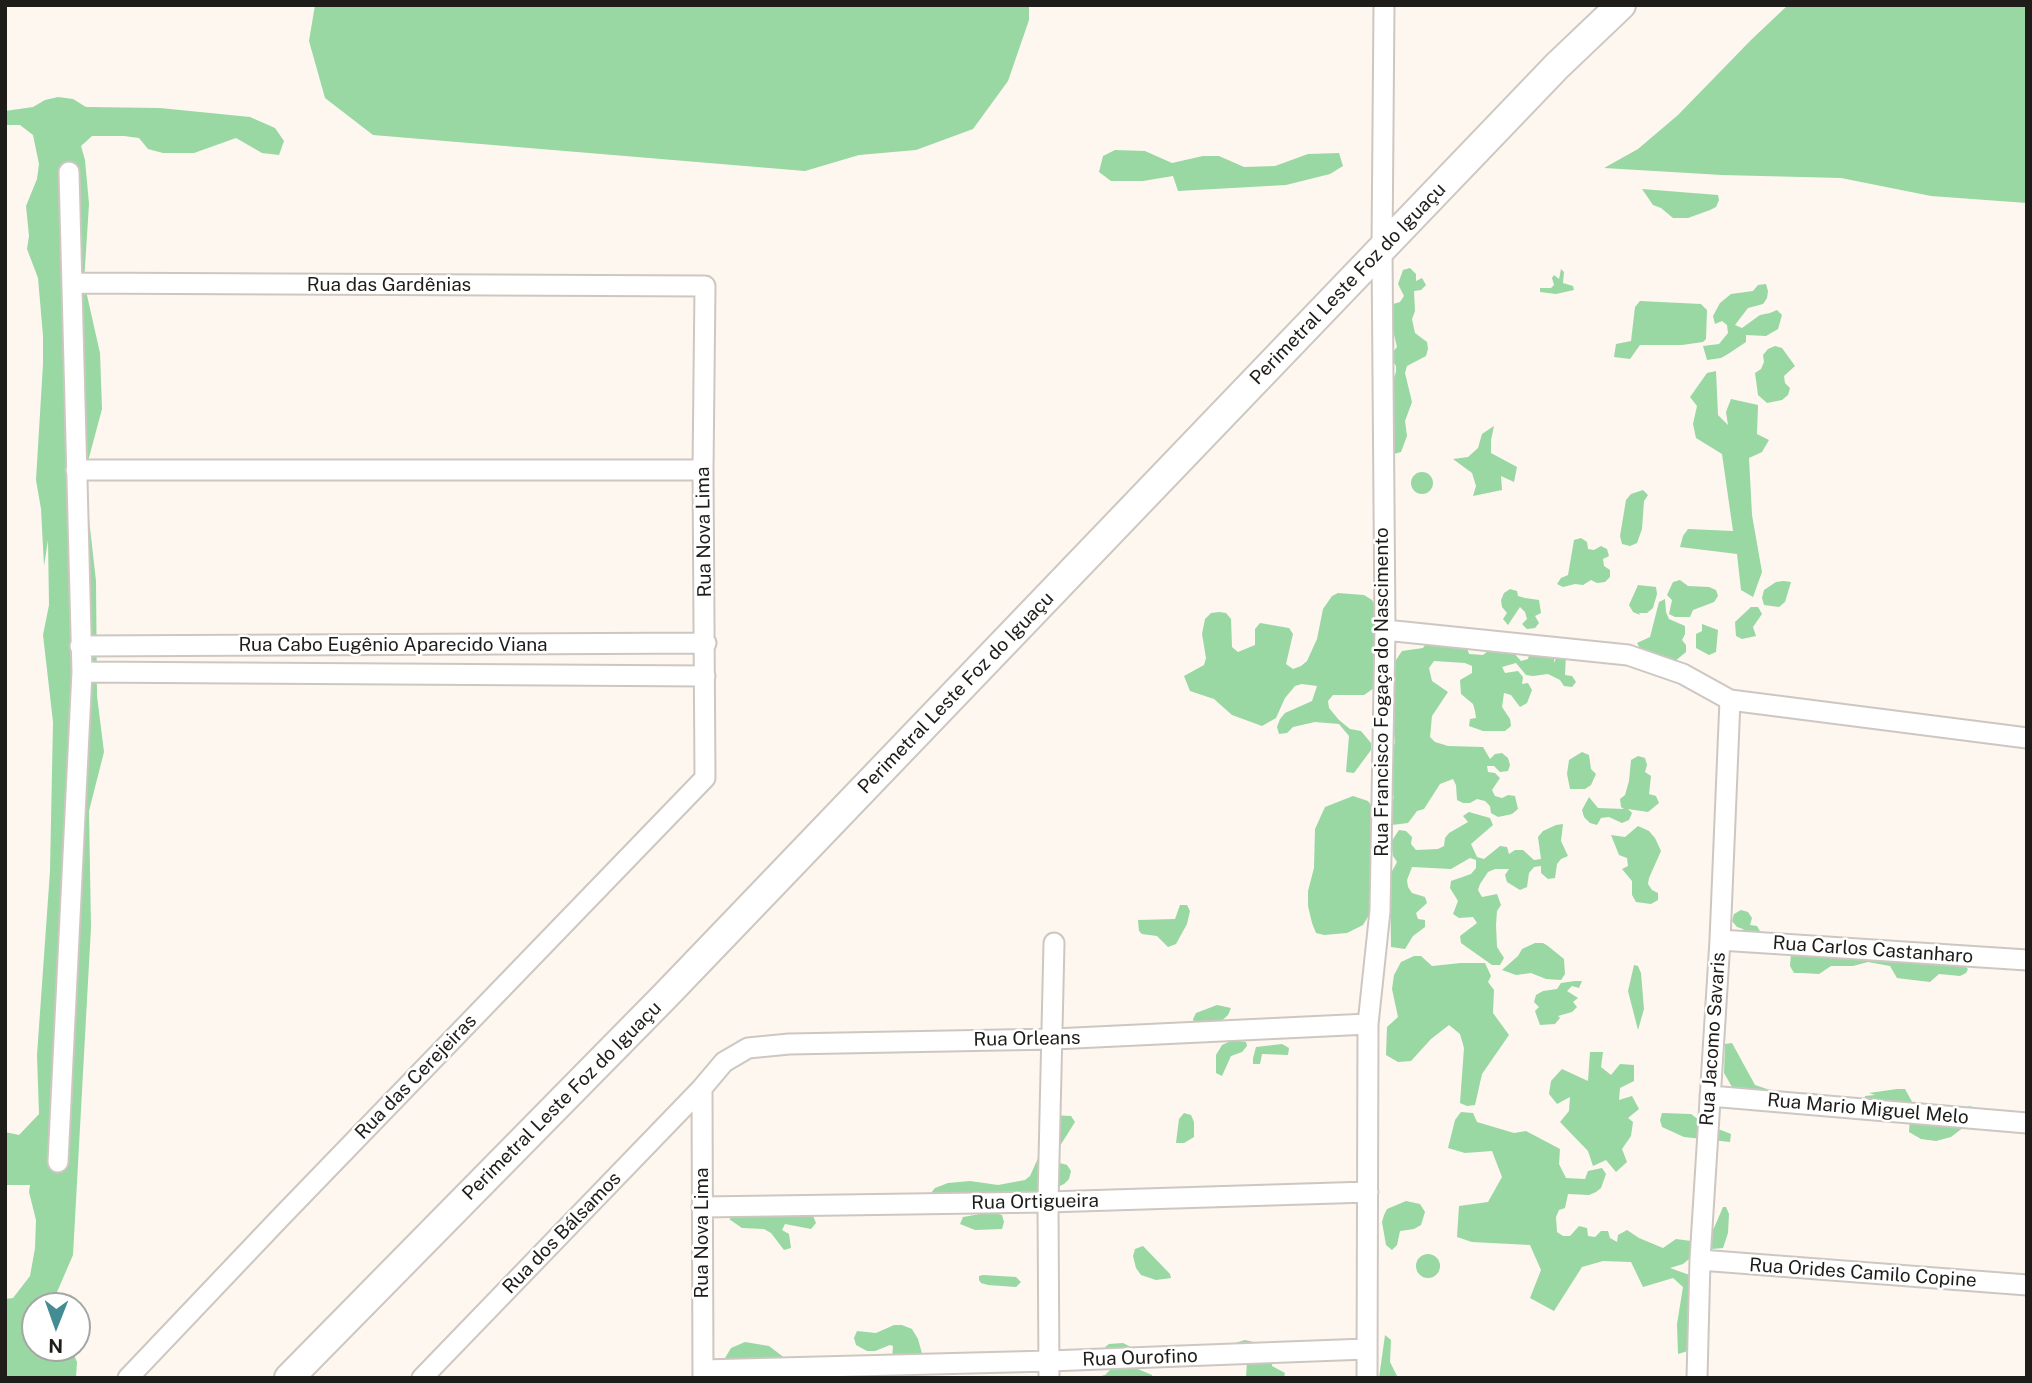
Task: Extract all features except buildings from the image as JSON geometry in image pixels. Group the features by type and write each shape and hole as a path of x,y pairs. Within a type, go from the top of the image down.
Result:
{"highway":[{"name":"Perimetral Leste Foz do Iguaçu","path":"289,1378 665,996 1557,66 1620,5"}],"street":[{"name":"Rua Francisco Fogaça do Nascimento","path":"1367,1378 1368,1024 1380,911 1385,630 1382,249 1384,5"},
{"path":"58,1162 82,672 69,172"},
{"name":"Rua das Gardênias","path":"72,283 705,286"},
{"name":"Rua Nova Lima","path":"705,286 705,778"},
{"path":"76,470 703,470"},
{"path":"1385,630 1628,655 1683,674 1730,700 2027,738"},
{"name":"Rua Cabo Eugênio Aparecido Viana","path":"80,646 706,643"},
{"name":"Rua Cabo Eugênio Aparecido Viana","path":"82,672 705,676"},
{"name":"Rua Jacomo Savaris","path":"1697,1378 1700,1260 1720,940 1730,700"},
{"name":"Rua das Cerejeiras","path":"128,1378 705,778"},
{"name":"Rua Carlos Castanharo","path":"1720,940 2027,960"},
{"path":"1049,1370 1048,1202 1054,1039 1054,943"},
{"name":"Rua Orleans","path":"702,1088 724,1062 748,1048 789,1044 1054,1039 1368,1024"},
{"name":"Rua Nova Lima","path":"702,1088 703,1374"},
{"name":"Rua dos Bálsamos","path":"422,1378 702,1088"},
{"name":"Rua Mario Miguel Melo","path":"1710,1096 2027,1123"},
{"name":"Rua Ortigueira","path":"702,1207 1048,1202 1368,1192"},
{"name":"Rua Orides Camilo Copine","path":"1700,1260 2027,1285"},
{"name":"Rua Ourofino","path":"703,1374 1049,1370 1366,1349"}],"green space":[{"path":"315,5 1029,5 1029,20 1008,81 973,129 916,150 859,155 805,171 373,135 325,98 309,41"},
{"path":"1788,5 2027,5 2027,203 1931,196 1841,178 1604,168 1638,149 1678,115"},
{"path":"58,97 73,99 86,107 160,108 250,117 275,128 284,141 279,155 262,153 236,138 194,153 163,153 148,149 139,138 124,136 92,136 81,146 89,204 84,282 100,353 102,409 87,465 89,519 96,581 97,696 104,752 89,811 91,927 73,1255 57,1292 21,1292 21,1362 77,1362 76,1378 5,1378 5,1299 13,1298 30,1276 35,1248 36,1220 29,1192 30,1185 5,1185 5,1132 19,1135 39,1114 37,1055 50,871 53,722 43,635 49,605 48,540 44,566 41,509 36,480 43,336 38,278 27,249 29,236 26,206 37,179 39,164 33,135 20,125 5,125 5,111 33,107"},
{"path":"1115,150 1145,151 1172,163 1203,156 1219,156 1244,167 1275,166 1308,154 1339,153 1343,166 1330,174 1286,185 1178,191 1173,176 1143,181 1111,181 1099,172 1103,156"},
{"path":"1642,189 1718,195 1719,200 1716,207 1710,210 1688,218 1673,218 1653,205"},
{"path":"1410,268 1416,274 1416,281 1422,278 1426,285 1421,290 1414,291 1415,311 1412,319 1415,333 1427,342 1428,349 1426,356 1407,366 1405,373 1412,402 1405,421 1407,436 1401,452 1394,454 1388,451 1391,386 1396,372 1392,353 1397,347 1390,318 1393,304 1400,302 1404,296 1398,284 1403,270"},
{"path":"1561,269 1564,272 1563,283 1573,286 1574,290 1556,294 1540,292 1540,288 1551,288 1554,285 1552,278 1554,275 1559,279"},
{"path":"1766,284 1767,298 1763,304 1748,308 1735,325 1742,328 1760,315 1777,310 1782,315 1778,329 1766,336 1746,335 1746,342 1728,354 1707,360 1703,346 1719,344 1728,333 1727,325 1722,321 1715,324 1713,316 1720,303 1731,294 1753,291 1758,285"},
{"path":"1640,301 1701,304 1707,310 1706,339 1703,342 1682,345 1640,345 1630,359 1614,357 1616,344 1631,341 1635,307"},
{"path":"1775,346 1782,348 1795,366 1784,376 1785,383 1790,388 1788,395 1782,400 1767,403 1758,395 1755,373 1761,369 1763,355"},
{"path":"1716,371 1718,415 1728,425 1726,412 1731,399 1758,405 1757,434 1769,440 1762,452 1749,458 1752,515 1762,572 1753,597 1741,590 1737,554 1680,547 1688,529 1733,531 1722,454 1696,438 1693,424 1697,406 1690,397 1707,373"},
{"path":"1494,426 1491,453 1517,467 1514,482 1501,476 1502,490 1473,496 1476,486 1472,473 1453,459 1468,457 1478,448 1482,434"},
{"path":"1418,472 1426,472 1433,479 1433,487 1426,494 1418,494 1411,487 1411,479"},
{"path":"1643,490 1648,495 1644,501 1642,529 1637,543 1630,546 1622,544 1620,536 1626,500 1631,494"},
{"path":"1581,538 1587,542 1588,549 1594,550 1601,546 1607,549 1609,556 1603,559 1604,566 1610,570 1610,577 1605,582 1597,583 1591,580 1583,585 1563,587 1557,584 1561,578 1568,575 1574,540"},
{"path":"1680,580 1688,586 1709,587 1716,590 1718,596 1714,602 1693,610 1690,617 1675,617 1669,614 1672,600 1667,595 1673,582"},
{"path":"1783,581 1791,582 1785,602 1779,607 1764,605 1764,590"},
{"path":"1638,585 1656,587 1657,594 1653,608 1647,613 1639,613 1640,615 1633,612 1629,605"},
{"path":"1510,589 1517,591 1518,596 1539,600 1541,613 1535,616 1539,623 1535,628 1527,629 1522,624 1527,619 1520,607 1508,625 1503,619 1507,613 1501,600 1504,593"},
{"path":"1338,593 1364,595 1372,600 1376,607 1377,686 1364,695 1333,695 1328,701 1329,708 1339,720 1350,729 1361,731 1371,743 1371,750 1354,773 1346,772 1349,736 1339,724 1315,722 1293,727 1287,733 1279,734 1277,727 1280,719 1285,713 1312,701 1317,686 1295,686 1285,698 1276,718 1262,726 1232,715 1214,699 1190,691 1184,676 1204,665 1206,658 1202,634 1205,619 1211,613 1219,612 1226,613 1231,619 1232,647 1238,652 1255,645 1255,629 1260,623 1289,628 1293,634 1286,664 1293,669 1301,666 1307,661 1317,639 1323,609 1332,596"},
{"path":"1665,599 1669,619 1685,626 1682,640 1686,645 1686,652 1674,662 1641,650 1637,643 1650,637 1659,602"},
{"path":"1751,607 1758,607 1762,614 1753,627 1756,636 1742,639 1736,636 1735,622"},
{"path":"1702,624 1718,630 1716,652 1709,655 1696,648 1696,634 1702,631"},
{"path":"1451,639 1465,641 1469,654 1483,655 1489,650 1512,651 1521,661 1528,659 1530,651 1555,650 1554,663 1559,652 1566,654 1565,675 1572,676 1576,682 1572,687 1564,686 1560,680 1548,674 1526,675 1516,663 1502,667 1505,673 1518,671 1523,677 1522,684 1528,683 1532,690 1527,703 1520,707 1511,695 1504,693 1502,707 1511,726 1505,731 1483,731 1469,726 1470,719 1476,718 1475,711 1473,704 1461,694 1460,680 1472,673 1472,666 1434,661 1429,668 1432,681 1448,692 1432,716 1430,737 1435,742 1448,746 1483,747 1490,759 1495,754 1502,753 1508,758 1508,771 1500,772 1494,766 1487,766 1488,772 1495,773 1500,778 1492,790 1495,796 1502,798 1515,796 1518,809 1512,814 1498,817 1491,813 1490,806 1485,801 1477,799 1463,803 1457,800 1453,779 1440,784 1424,809 1417,811 1408,823 1392,825 1388,818 1389,803 1394,798 1386,770 1395,742 1392,720 1394,663 1402,651 1423,648 1427,642 1434,640 1439,646"},
{"path":"1582,752 1589,755 1591,769 1596,774 1591,785 1585,789 1570,789 1567,774 1569,760"},
{"path":"1638,756 1645,758 1645,772 1651,776 1649,794 1656,796 1659,803 1648,812 1628,809 1632,813 1629,820 1622,823 1609,817 1601,818 1597,825 1590,823 1582,810 1589,797 1598,808 1624,809 1620,799 1625,795 1629,781 1631,760"},
{"path":"1353,796 1368,801 1377,813 1380,897 1363,925 1347,933 1324,935 1316,933 1308,906 1308,891 1314,868 1315,829 1325,807"},
{"path":"1469,812 1490,818 1493,825 1471,844 1477,857 1484,859 1500,846 1507,847 1509,854 1515,850 1523,850 1534,860 1541,859 1538,837 1543,831 1563,824 1561,841 1568,856 1557,864 1555,878 1548,879 1541,873 1541,866 1534,867 1529,873 1527,887 1520,890 1507,882 1505,875 1509,869 1495,869 1488,872 1480,884 1478,890 1482,897 1497,894 1501,905 1497,911 1496,925 1497,947 1504,958 1500,965 1492,965 1461,943 1460,936 1477,923 1473,917 1459,918 1453,914 1458,901 1450,888 1451,881 1471,874 1476,868 1476,860 1470,858 1451,869 1412,867 1407,880 1408,887 1412,893 1425,897 1427,903 1416,913 1418,919 1425,920 1425,927 1413,936 1405,949 1391,947 1390,875 1397,862 1393,856 1391,842 1399,830 1406,831 1412,837 1411,844 1416,850 1438,849 1444,846 1449,833 1468,822 1463,816"},
{"path":"1638,826 1649,831 1661,851 1649,878 1648,884 1658,893 1658,900 1651,904 1636,902 1632,895 1632,881 1622,869 1628,866 1627,858 1619,855 1611,835 1625,837"},
{"path":"1180,905 1187,905 1190,911 1187,924 1176,944 1168,947 1157,936 1139,931 1138,920 1175,919"},
{"path":"1741,910 1748,912 1752,918 1750,925 1757,926 1761,933 1746,936 1743,929 1737,927 1732,921 1734,914"},
{"path":"1535,943 1543,943 1564,959 1565,974 1561,980 1546,979 1531,973 1516,975 1502,970 1522,949"},
{"path":"1791,953 1965,966 1968,969 1960,976 1939,974 1930,982 1897,978 1890,966 1868,962 1853,966 1831,966 1819,974 1794,973 1790,966"},
{"path":"1421,956 1432,966 1485,963 1491,976 1488,982 1494,990 1493,1013 1509,1035 1482,1074 1475,1105 1460,1103 1464,1048 1460,1034 1449,1025 1431,1039 1411,1061 1398,1062 1386,1055 1387,1027 1398,1017 1392,989 1394,975 1401,962"},
{"path":"1634,965 1638,966 1641,973 1644,1009 1638,1030 1628,991"},
{"path":"1582,981 1579,988 1572,986 1567,991 1578,998 1573,1002 1577,1007 1572,1012 1558,1016 1560,1018 1555,1024 1540,1025 1535,1011 1539,1007 1534,1002 1536,995 1557,989 1561,983"},
{"path":"1217,1005 1231,1008 1228,1015 1216,1026 1195,1026 1193,1019 1196,1013"},
{"path":"1233,1040 1246,1042 1247,1046 1242,1052 1231,1056 1222,1076 1216,1073 1216,1055 1222,1045"},
{"path":"1732,1043 1755,1085 1776,1092 1732,1087 1724,1073 1725,1044"},
{"path":"1282,1044 1289,1048 1288,1055 1262,1054 1260,1064 1253,1064 1256,1047"},
{"path":"1590,1052 1603,1052 1601,1067 1611,1075 1620,1064 1634,1065 1634,1081 1620,1088 1619,1100 1632,1096 1639,1109 1628,1118 1633,1122 1631,1136 1622,1149 1627,1162 1616,1172 1606,1160 1593,1166 1588,1151 1560,1122 1569,1111 1570,1097 1557,1104 1549,1094 1551,1081 1562,1069 1588,1081"},
{"path":"1905,1089 1915,1107 1955,1110 1970,1106 1976,1109 1964,1127 1951,1137 1936,1141 1921,1139 1909,1132 1910,1117 1864,1103 1865,1096 1875,1095 1869,1093"},
{"path":"1776,1092 1814,1093 1820,1097"},
{"path":"1461,1112 1473,1113 1477,1122 1514,1133 1526,1131 1560,1149 1559,1164 1566,1178 1585,1179 1588,1171 1602,1168 1606,1174 1601,1188 1596,1192 1589,1195 1568,1194 1565,1208 1559,1210 1556,1217 1557,1232 1563,1236 1570,1236 1579,1226 1587,1228 1588,1236 1595,1237 1601,1231 1608,1231 1610,1238 1617,1242 1618,1235 1627,1230 1663,1248 1676,1239 1691,1241 1694,1255 1683,1264 1670,1268 1698,1278 1701,1347 1678,1354 1677,1324 1683,1287 1673,1278 1643,1287 1631,1262 1603,1261 1582,1267 1554,1311 1530,1298 1541,1270 1530,1245 1472,1242 1457,1237 1459,1206 1488,1202 1502,1177 1492,1151 1465,1153 1448,1148 1455,1120"},
{"path":"1184,1113 1191,1115 1194,1122 1194,1137 1184,1143 1176,1143 1179,1119"},
{"path":"1662,1113 1691,1114 1703,1123 1731,1134 1730,1142 1684,1137 1662,1127"},
{"path":"1049,1115 1071,1116 1075,1122 1058,1149 1060,1163 1067,1165 1071,1171 1064,1184 1043,1194 1009,1195 986,1192 953,1196 939,1202 930,1194 935,1188 948,1183 970,1181 998,1185 1025,1180 1030,1176 1039,1156"},
{"path":"1406,1201 1420,1204 1425,1212 1421,1225 1400,1231 1397,1245 1392,1250 1386,1245 1382,1222 1384,1215 1387,1209"},
{"path":"1723,1207 1726,1207 1729,1214 1728,1233 1723,1248 1712,1249 1706,1245 1706,1238 1714,1228"},
{"path":"991,1212 1002,1215 1002,1229 975,1230 960,1224 963,1217"},
{"path":"806,1213 813,1216 816,1223 811,1229 785,1224 782,1230 789,1234 791,1248 784,1250 771,1233 764,1229 742,1228 729,1219 736,1216"},
{"path":"1143,1246 1171,1278 1156,1280 1141,1275 1133,1256 1135,1249"},
{"path":"1428,1254 1437,1257 1440,1266 1437,1275 1428,1278 1419,1275 1416,1266 1419,1257"},
{"path":"979,1276 1016,1277 1021,1282 1016,1287 988,1285 979,1280"},
{"path":"894,1325 912,1329 923,1357 892,1359 893,1346 867,1351 856,1345 854,1338 857,1331 876,1333"},
{"path":"1385,1335 1391,1340 1390,1362 1398,1378 1379,1378"},
{"path":"1245,1340 1267,1345 1273,1351 1272,1366 1285,1373 1284,1378 1246,1378 1247,1361 1225,1346"},
{"path":"745,1342 769,1346 786,1359 829,1356 835,1358 719,1368 731,1348"},
{"path":"1123,1343 1137,1350 1133,1367 1152,1375 1153,1378 1093,1378 1105,1375 1111,1369 1105,1347"}]}
